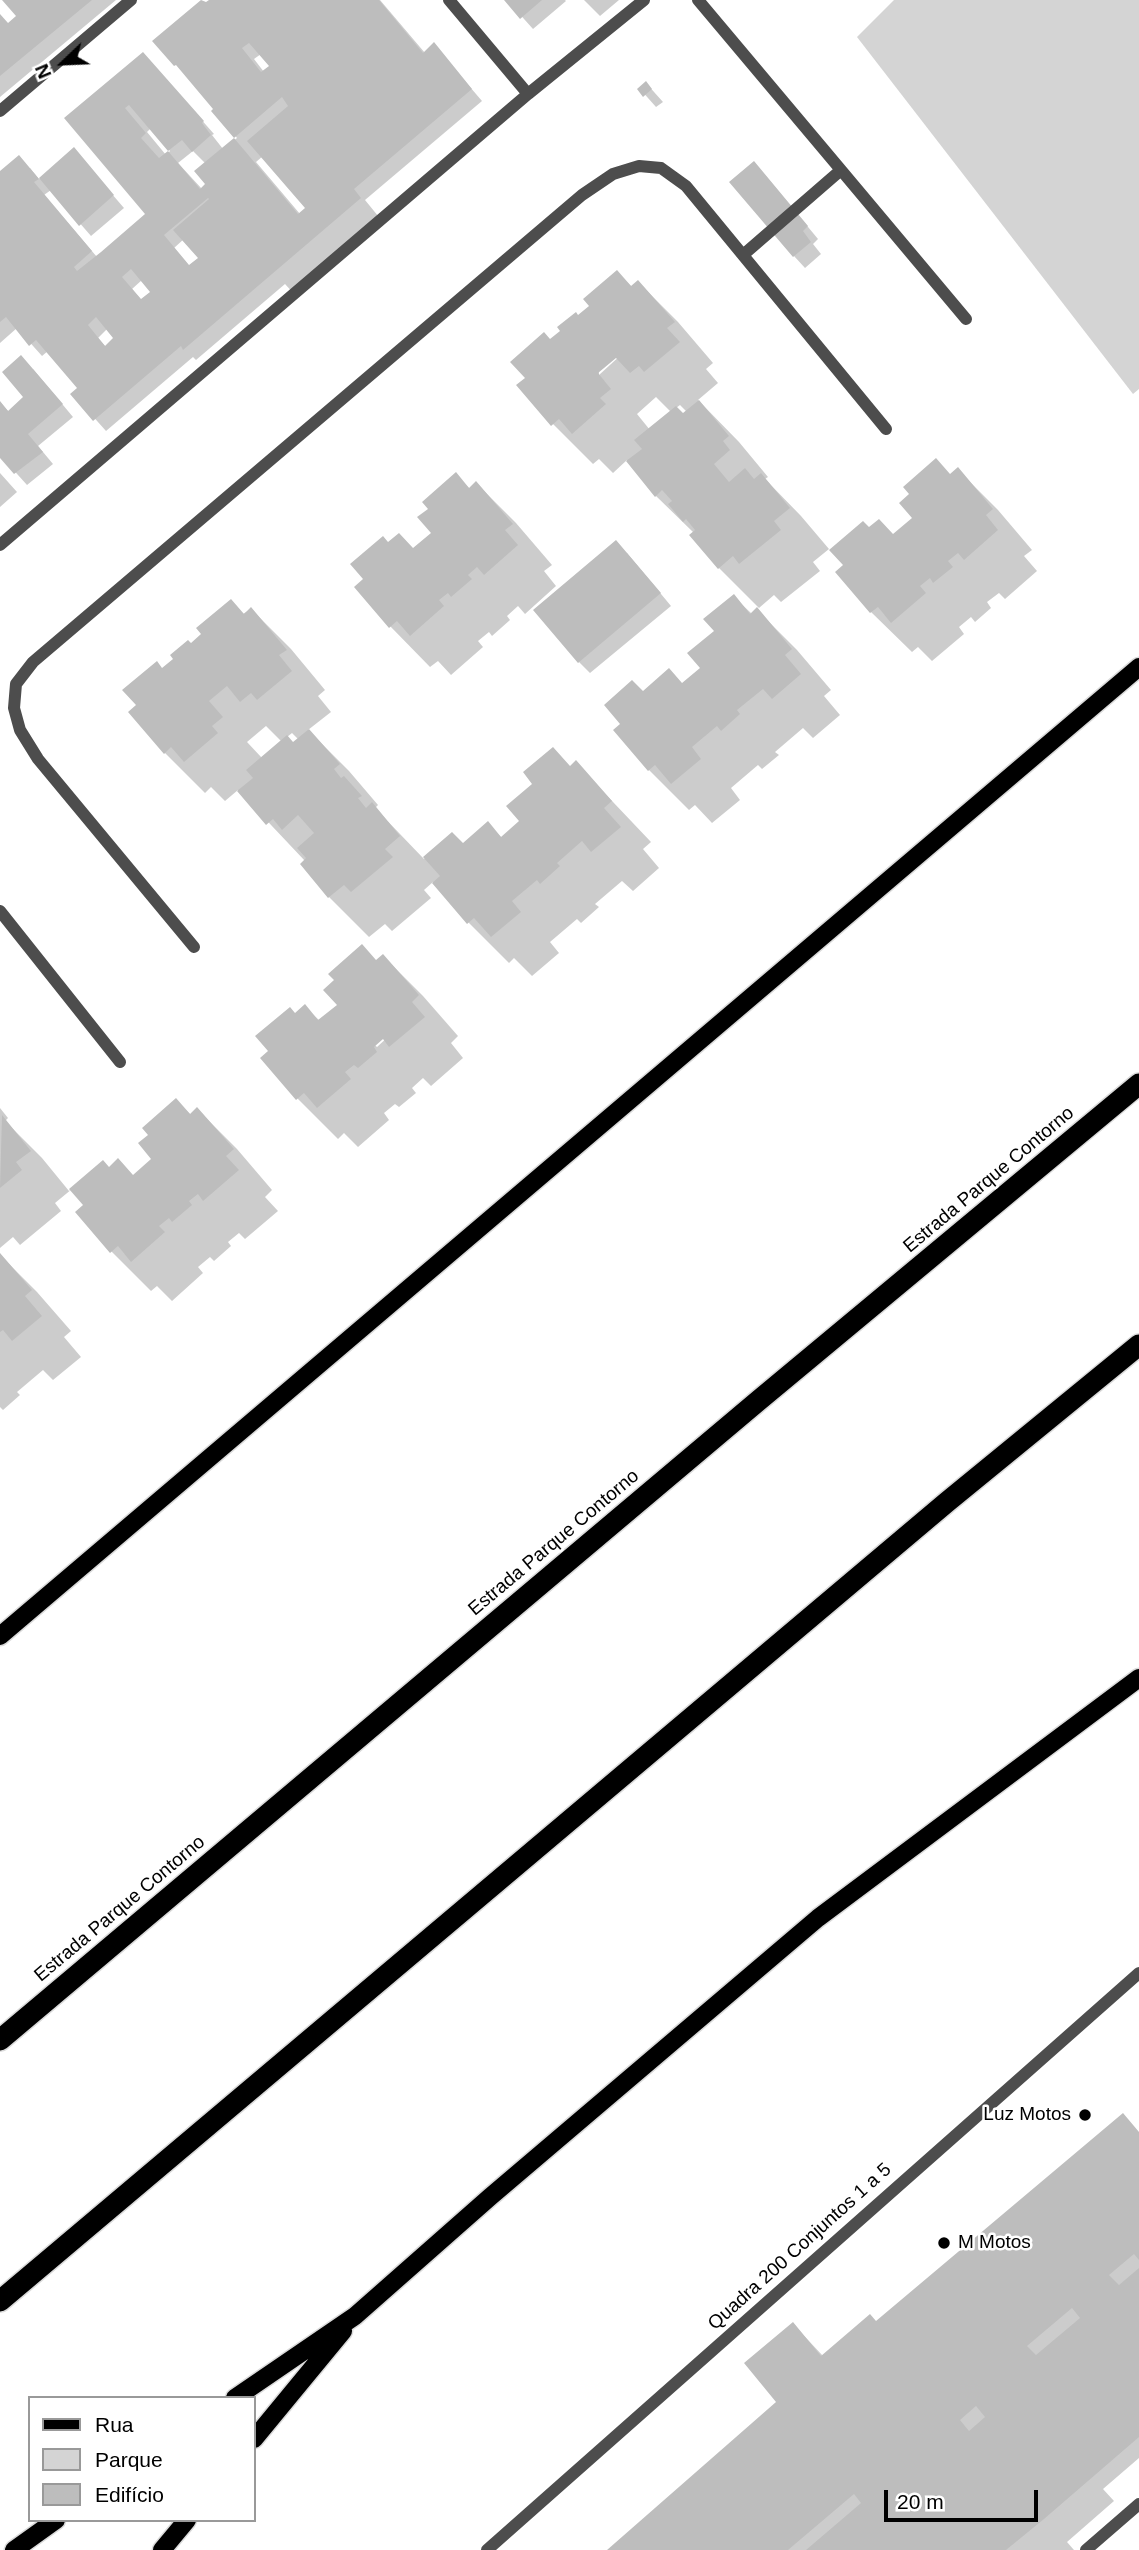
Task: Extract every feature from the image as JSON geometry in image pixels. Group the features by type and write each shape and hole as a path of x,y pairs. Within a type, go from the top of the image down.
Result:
{"highway":[{"name":"Estrada Parque Contorno","path":"0,2040 747,1410 1139,1084"},
{"path":"0,2301 936,1511 1139,1345"}],"main road":[{"path":"0,1636 1139,667"},
{"path":"238,2396 355,2316 490,2197 818,1918 1139,1678"},
{"path":"256,2437 355,2316"},
{"path":"14,2550 53,2522"},
{"path":"162,2550 185,2522"}],"street":[{"path":"0,111 131,0"},
{"path":"449,0 528,94"},
{"path":"0,545 528,94 644,0"},
{"path":"698,0 966,319"},
{"path":"194,947 38,759 20,730 14,709 16,684 33,662 582,195 613,174 639,166 661,168 686,186 886,429"},
{"path":"743,255 841,170"},
{"path":"0,911 120,1062"},
{"name":"Quadra 200 Conjuntos 1 a 5","path":"488,2550 1136,1980"},
{"path":"1086,2550 1139,2504"}],"green space":[{"path":"894,0 1139,0 1139,389 1133,394 857,37"}],"building":[{"path":"2,0 92,0 0,76 0,14 8,23 16,16"},
{"path":"201,0 379,0 423,53 434,42 472,89 354,189 361,198 183,350 181,346 93,421 70,394 77,388 36,340 29,346 6,317 0,322 0,171 19,155 39,179 34,182 92,251 74,267 77,271 101,252 145,214 64,118 143,52 204,121 202,123 211,135 192,152 182,140 168,151 200,189 205,184 194,171 234,138 176,65 174,66 152,41","holes":["249,43 269,66 261,72 242,48","282,97 288,106 247,141 305,208 298,214 234,138","129,105 168,151 159,158 141,138 146,133 125,108","208,198 209,199 173,230 198,258 189,265 164,235","131,269 150,292 141,299 122,277","96,317 113,338 105,346 88,325"]},
{"path":"504,0 542,0 520,19"},
{"path":"646,81 652,89 643,97 637,89"},
{"path":"74,147 114,195 79,226 39,178"},
{"path":"754,161 808,226 803,231 811,242 793,257 729,182"},
{"path":"617,270 631,286 638,280 675,322 667,328 680,342 644,372 639,366 630,373 616,358 598,373 611,389 600,398 606,404 572,434 559,419 551,426 516,385 525,378 510,362 544,332 550,339 560,331 557,327 576,312 578,315 589,306 583,299"},
{"path":"21,355 63,404 28,434 43,452 14,474 0,458 0,401 8,411 23,397 2,372"},
{"path":"699,400 729,436 723,441 730,450 714,464 729,482 745,468 754,479 761,473 790,508 774,521 781,530 739,564 733,556 718,569 689,535 695,530 686,519 683,522 668,504 672,501 662,490 655,497 626,461 642,449 634,440 676,406 683,413"},
{"path":"936,458 950,474 958,467 993,509 986,515 998,530 964,560 958,553 948,561 953,567 933,583 930,578 920,586 926,593 891,623 878,607 870,613 835,572 843,565 829,550 863,521 869,527 879,519 893,534 912,518 899,503 909,494 903,487"},
{"path":"456,472 469,488 476,481 513,524 505,530 518,545 484,575 477,567 468,575 472,579 451,597 448,593 439,600 444,606 410,636 397,621 389,628 354,587 363,579 350,564 383,536 388,542 399,533 413,548 431,533 417,517 428,509 422,502"},
{"path":"616,540 661,593 578,663 533,610"},
{"path":"734,594 750,614 757,607 792,649 785,655 801,674 772,699 763,689 737,710 740,714 721,731 717,726 692,747 701,759 671,784 655,765 648,771 613,730 620,724 604,705 632,680 643,691 669,668 682,683 700,668 687,653 714,631 703,619"},
{"path":"231,599 244,614 251,607 287,650 279,655 292,671 257,700 251,693 240,702 227,686 209,701 223,717 212,726 218,733 184,762 171,747 164,754 128,712 136,705 122,690 157,661 162,668 173,659 170,655 188,640 191,643 201,634 196,628"},
{"path":"309,729 340,764 334,769 362,796 358,798 366,808 372,802 400,836 385,849 393,857 351,892 344,885 328,898 300,864 306,858 297,848 314,833 298,815 282,830 273,819 266,825 237,791 253,778 246,770 287,735 293,742"},
{"path":"553,747 570,766 576,760 612,801 604,808 621,827 591,852 582,841 557,863 560,866 540,884 537,880 512,901 521,912 491,937 474,918 467,924 432,883 440,876 423,857 452,832 463,843 488,821 501,837 519,821 506,806 532,784 523,772"},
{"path":"362,944 376,960 383,954 419,995 412,1002 425,1017 389,1047 383,1039 374,1047 377,1052 358,1068 354,1065 345,1072 351,1079 317,1108 304,1093 296,1100 260,1058 268,1051 255,1036 290,1007 295,1013 305,1004 318,1020 337,1005 323,990 334,980 328,974"},
{"path":"176,1098 190,1114 197,1107 234,1149 226,1156 239,1170 203,1201 198,1194 189,1201 192,1205 172,1222 169,1218 159,1226 165,1232 131,1262 118,1246 110,1253 75,1212 83,1205 69,1189 103,1160 109,1167 118,1158 133,1175 151,1159 138,1143 148,1135 142,1128"},
{"path":"2,1115 31,1151 16,1162 22,1170 0,1188"},
{"path":"0,1253 32,1290 25,1296 42,1316 12,1341 3,1330 0,1332"},
{"path":"1123,2113 1139,2132 1139,2260 1134,2254 1109,2275 1119,2285 1139,2268 1139,2437 1006,2550 806,2550 861,2503 854,2494 788,2550 607,2550 776,2402 744,2363 793,2322 821,2356 870,2314 876,2321","holes":["1072,2308 1080,2318 1036,2355 1027,2346","976,2406 985,2417 969,2431 960,2420"]}],"place":[{"name":"Luz Motos","path":"1085,2115"},
{"name":"M Motos","path":"944,2243"}]}
